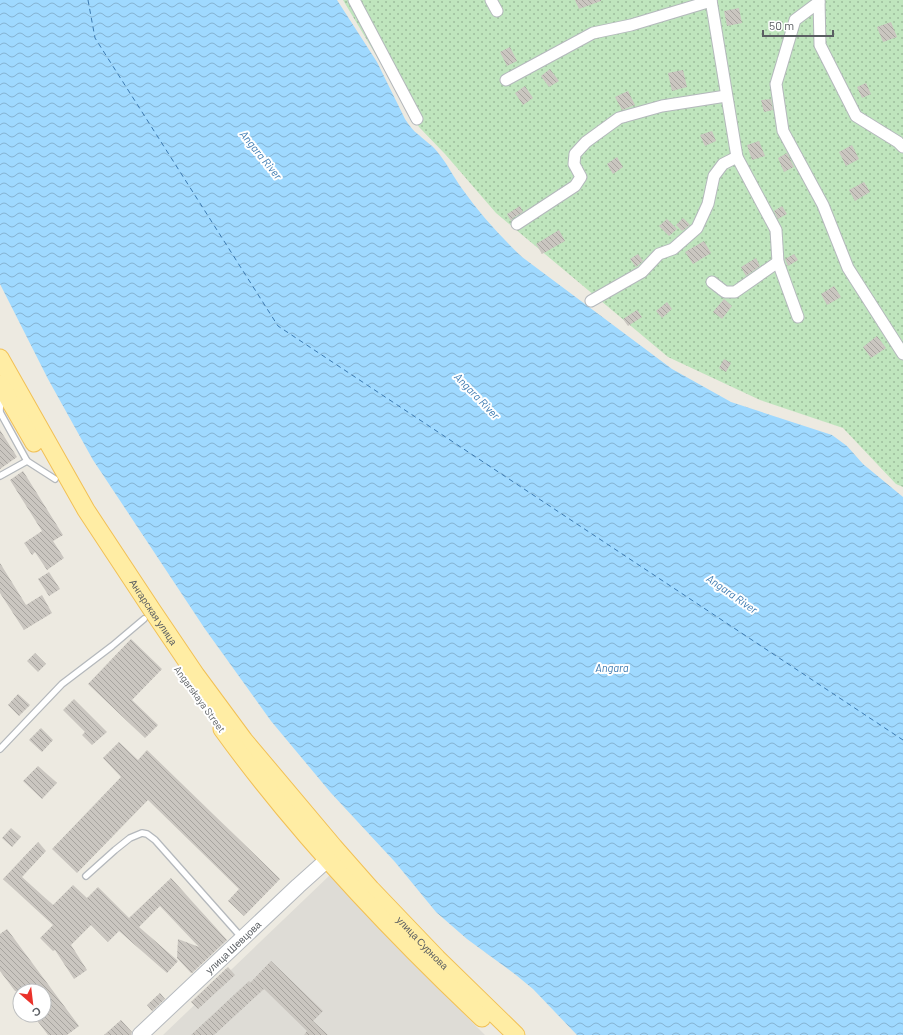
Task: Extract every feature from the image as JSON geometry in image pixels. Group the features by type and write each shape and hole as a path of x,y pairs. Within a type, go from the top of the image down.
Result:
{"main road":[{"name":"Ангарская улица","path":"0,358 86,510 156,616 196,675 330,854"},
{"name":"Angarskaya Street","path":"1,385 78,517 144,619 187,681 237,750 330,854"},
{"name":"улица Шевцова","path":"140,1035 330,854"},
{"name":"улица Сурнова","path":"330,854 427,965 500,1035"},
{"name":"улица Сурнова","path":"330,854 371,889 437,958 516,1035"}],"street":[{"path":"354,0 417,119"},
{"path":"491,0 497,11"},
{"path":"506,80 593,33 631,25 711,0 737,157 776,230 778,262 798,317"},
{"path":"819,1 820,44 856,116 898,142 903,147"},
{"path":"819,1 795,20 776,84 783,131 824,205 848,268 903,354"},
{"path":"517,224 575,186 581,177 574,164 575,154 586,142 620,118 662,106 726,96"},
{"path":"592,301 642,272 659,254 673,249 697,228 708,204 714,176 723,164 737,157"},
{"path":"712,282 725,292 734,292 778,262"}],"lane":[{"path":"1,385 0,411 27,461 55,479"},
{"path":"0,476 27,461"},
{"path":"0,749 62,684 112,646 144,619"},
{"path":"86,876 130,838 142,833 148,834 155,840 242,939"}],"shaded area":[{"path":"330,875 485,1035 163,1035"}],"green space":[{"path":"343,0 903,0 903,487 896,484 843,428 760,400 668,357 496,213 445,154 419,127"}],"water":[{"name":"Angara","path":"0,0 337,0 377,62 405,119 415,132 437,151 476,208 522,257 672,369 731,402 832,435 847,446 863,464 903,497 903,1035 577,1035 533,989 467,939 436,912 395,862 331,793 271,721 205,629 93,460 48,379 0,284"}],"building":[{"path":"575,0 601,0 601,1 579,9"},
{"path":"739,8 742,23 727,26 724,11"},
{"path":"891,22 897,37 883,42 877,27"},
{"path":"510,47 517,61 507,66 500,52"},
{"path":"550,69 559,81 549,87 541,76"},
{"path":"683,70 687,87 672,91 668,73"},
{"path":"866,83 871,94 862,98 857,87"},
{"path":"525,86 533,98 523,105 515,93"},
{"path":"628,91 635,105 622,110 615,97"},
{"path":"771,99 773,110 764,112 761,100"},
{"path":"712,131 716,141 705,146 700,135"},
{"path":"759,141 765,156 752,160 747,145"},
{"path":"852,145 859,159 846,166 839,152"},
{"path":"787,153 794,167 784,172 778,158"},
{"path":"617,157 623,167 613,174 607,164"},
{"path":"864,182 870,192 855,201 849,190"},
{"path":"520,206 523,212 511,221 507,214"},
{"path":"782,206 787,214 778,219 774,211"},
{"path":"683,218 690,225 682,231 676,225"},
{"path":"667,219 677,229 669,236 659,226"},
{"path":"559,230 565,241 542,254 536,244"},
{"path":"704,241 711,253 693,264 685,252"},
{"path":"638,254 643,261 636,267 630,259"},
{"path":"794,254 798,260 788,266 785,259"},
{"path":"756,258 760,266 746,276 741,267"},
{"path":"834,286 841,297 827,305 821,294"},
{"path":"724,299 732,306 722,319 713,312"},
{"path":"667,302 672,309 662,318 656,311"},
{"path":"637,310 642,317 628,326 623,319"},
{"path":"877,336 886,348 871,358 863,347"},
{"path":"724,359 731,363 726,372 719,368"},
{"path":"0,430 17,457 0,469"},
{"path":"23,471 63,535 53,541 64,558 47,570 35,552 32,555 24,543 42,531 10,480"},
{"path":"0,563 26,605 42,595 52,613 24,630 0,593"},
{"path":"49,572 60,589 49,596 38,579"},
{"path":"131,639 162,669 132,700 158,725 145,738 88,684"},
{"path":"35,653 46,664 38,672 27,661"},
{"path":"18,694 30,705 19,716 8,705"},
{"path":"74,699 107,732 92,745 82,735 85,732 63,710"},
{"path":"41,728 53,740 42,752 29,740"},
{"path":"119,742 138,760 147,750 280,879 244,916 228,901 239,889 148,800 77,873 52,849 121,777 103,758"},
{"path":"38,766 57,783 42,799 23,781"},
{"path":"11,828 21,837 12,847 2,838"},
{"path":"38,842 46,851 22,877 53,905 73,885 87,898 98,887 129,918 171,878 227,940 191,973 177,958 178,939 199,947 160,906 139,927 178,961 167,973 119,931 108,942 91,925 71,945 87,970 74,979 55,950 53,951 40,938 53,925 3,879"},
{"path":"7,929 47,983 12,983 12,987 0,971 0,934"},
{"path":"271,961 323,1011 313,1021 328,1035 304,1035 307,1031 264,989 214,1035 191,1035 249,981 250,983"},
{"path":"228,967 235,975 198,1009 191,1002"},
{"path":"52,990 79,1026 67,1035 48,1035 39,1023 52,1023"},
{"path":"160,993 165,999 152,1011 147,1005"},
{"path":"121,1020 132,1032 131,1035 104,1035"}],"ferry route":[{"path":"88,0 95,38 278,326 903,740"}],"water label":[{"name":"Angara River","path":"261,155"},
{"name":"Angara River","path":"477,396"},
{"name":"Angara River","path":"732,594"}]}
